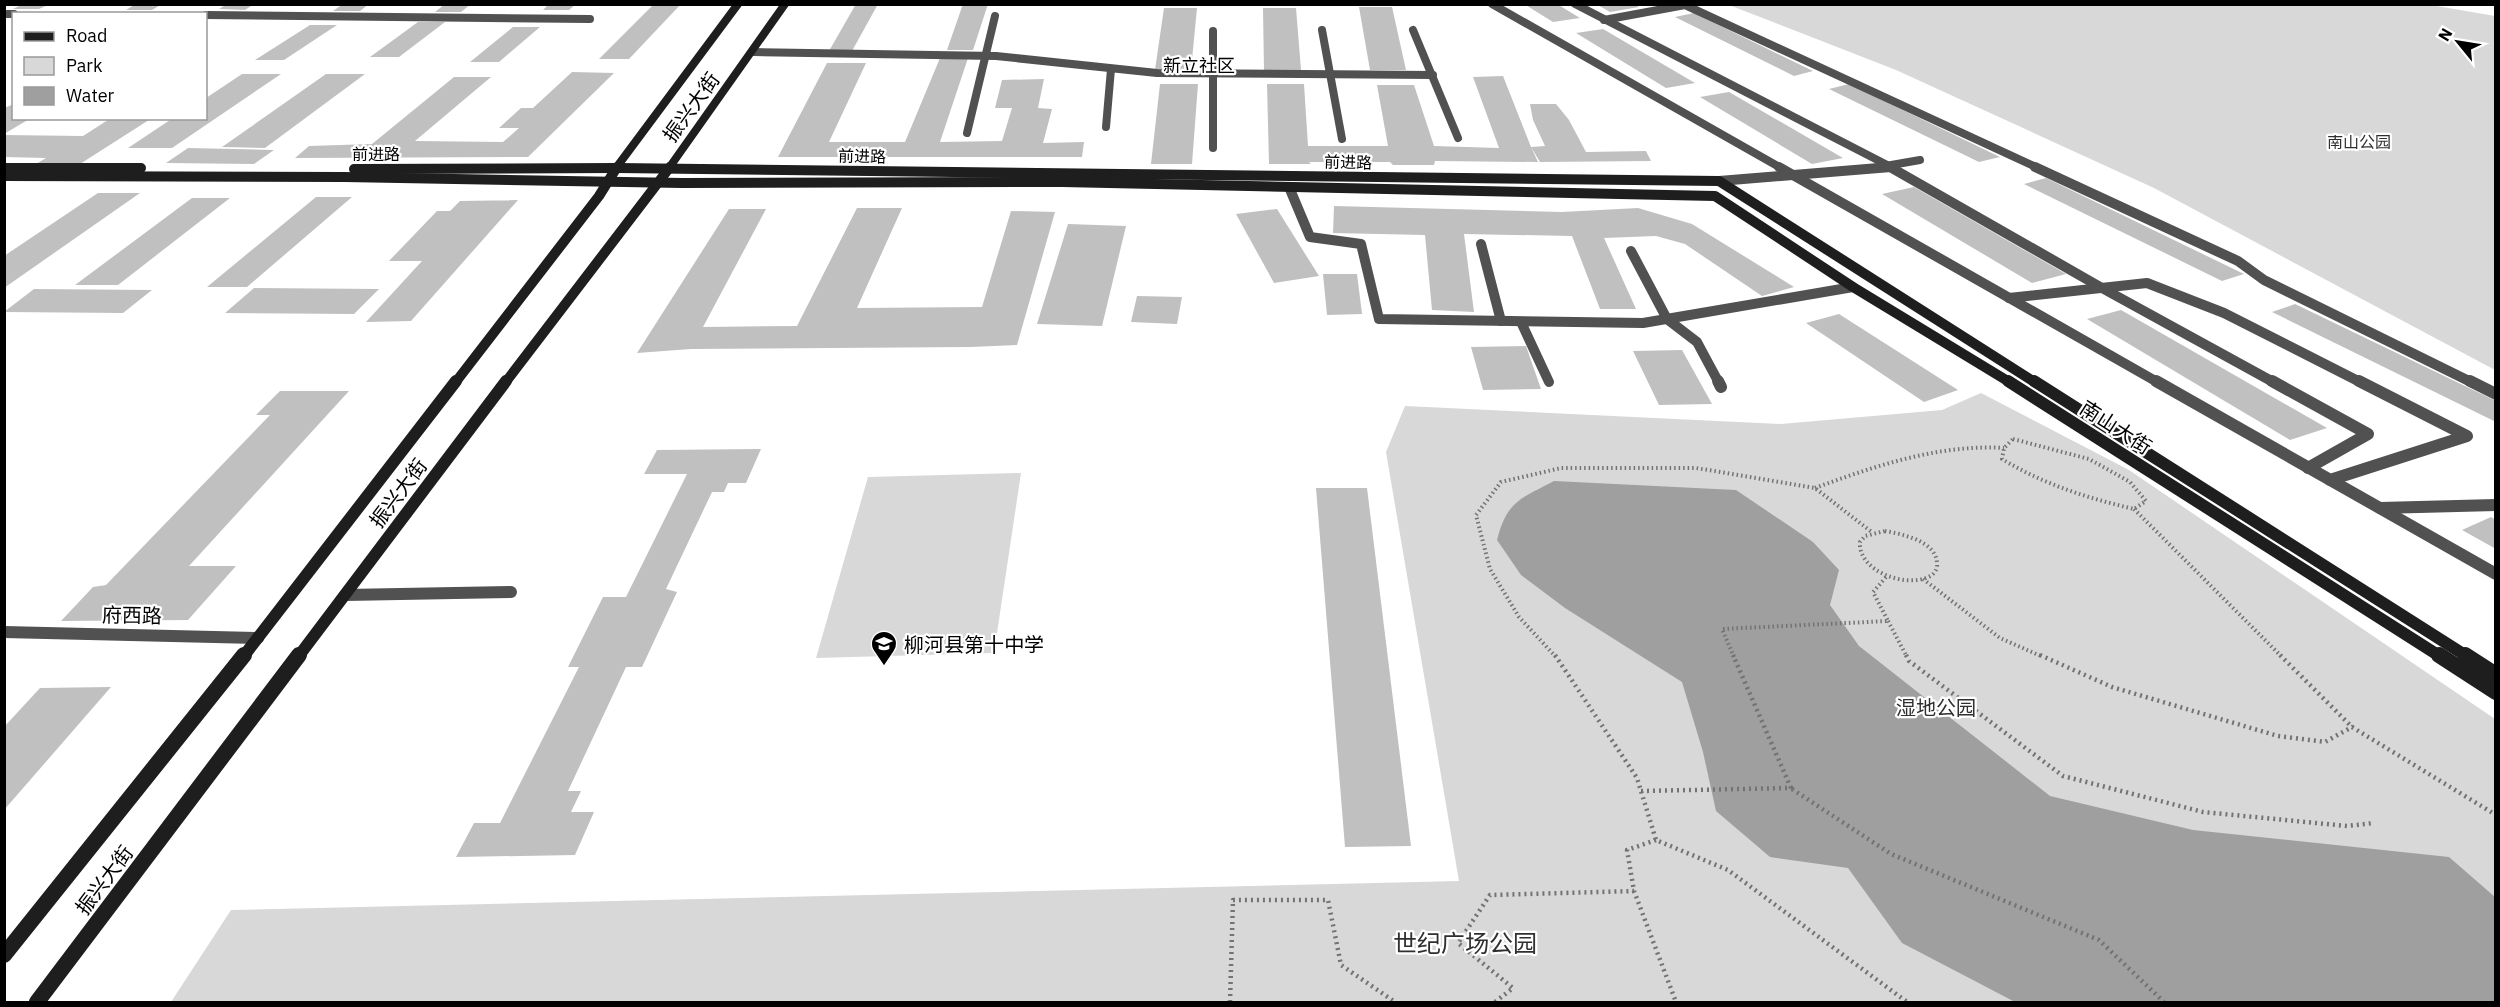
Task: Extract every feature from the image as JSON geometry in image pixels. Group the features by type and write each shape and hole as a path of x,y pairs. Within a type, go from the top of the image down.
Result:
{"street":[{"name":"振兴大街","path":"4,955 258,638 608,182 738,4"},
{"name":"振兴大街","path":"37,1002 647,195 660,183 667,168 679,157 754,52 785,4"},
{"path":"1492,4 2496,574"},
{"path":"1575,4 1890,167 2368,434 2308,468"},
{"path":"1604,20 1685,5 2238,261 2264,280 2496,394"},
{"path":"207,15 590,19"},
{"path":"967,133 995,16"},
{"path":"1322,30 1342,139"},
{"path":"1413,30 1458,138"},
{"path":"1213,31 1213,148"},
{"path":"754,52 985,56 1157,74 1432,75"},
{"path":"1106,126 1111,69"},
{"path":"1719,181 1890,167 1920,160"},
{"name":"前进路","path":"4,168 667,168 1719,181"},
{"name":"前进路","path":"4,176 344,177 660,183 1062,182 1715,196"},
{"name":"南山大街","path":"1719,181 2496,675"},
{"path":"1289,187 1310,237 1361,244 1379,319 1643,323 1853,287"},
{"name":"南山大街","path":"1715,196 1853,287 2069,418 2496,692"},
{"path":"1481,244 1501,321"},
{"path":"1631,251 1667,319 1697,342 1720,387"},
{"path":"2009,298 2147,283 2224,313 2467,436 2330,480"},
{"path":"1521,322 1549,382"},
{"path":"2379,507 2496,505"},
{"path":"345,595 511,591"},
{"name":"府西路","path":"4,632 258,638"}],"path":[{"path":"2134,509 2146,501 2130,482 2089,459 2013,439 2004,448 2002,459 2029,476 2083,496 2134,509 2352,727 2496,815"},
{"path":"1815,488 1853,473 1940,452 1989,445 2004,448"},
{"path":"1656,840 1637,778 1555,655 1519,617 1490,569 1476,515 1501,482 1561,468 1696,468 1815,488 1874,533"},
{"path":"1885,531 1911,537 1932,552 1937,560 1937,568 1932,575 1923,579 1912,580 1887,576 1866,563 1861,556 1860,542 1865,536 1874,533 1885,531"},
{"path":"1887,576 1873,592 1909,661 2063,776 2203,812 2347,826 2374,823"},
{"path":"1923,579 2000,638 2112,687 2278,736 2325,742 2352,727"},
{"path":"1888,621 1722,629 1791,788 1891,854 2099,940 2164,1002"},
{"path":"1641,791 1791,788"},
{"path":"1676,1002 1634,891 1627,850 1656,840 1728,870 1907,1002"},
{"path":"1495,1002 1513,988 1458,943 1490,895 1634,891"},
{"path":"1230,1002 1233,900 1328,900 1341,965 1395,1002"}],"green space":[{"name":"南山公园","path":"1729,5 2431,5 2495,16 2495,370 2154,188 1896,70"},
{"name":"湿地公园","path":"1981,393 2129,470 2495,719 2495,1002 171,1002 231,910 1459,881 1386,452 1405,406 1781,424 1942,410"},
{"path":"1021,473 994,653 816,658 868,477"}],"water":[{"path":"1554,481 1736,490 1813,542 1839,570 1830,605 1859,646 2050,796 2193,830 2449,857 2495,897 2495,1002 2015,1002 1902,943 1848,868 1770,857 1716,811 1703,752 1682,682 1565,608 1521,575 1497,540 1501,527 1510,509 1516,503"}],"building":[{"path":"23,4 50,4 39,9 13,9"},
{"path":"136,4 162,4 152,10 126,10"},
{"path":"227,4 254,4 245,10 219,9"},
{"path":"343,4 369,4 360,11 333,11"},
{"path":"445,4 471,4 461,12 435,12"},
{"path":"549,4 576,4 569,10 543,10"},
{"path":"654,4 681,4 629,59 599,59"},
{"path":"856,4 878,4 852,51 829,51"},
{"path":"963,4 988,4 973,50 947,50"},
{"path":"1524,4 1557,4 1580,18 1553,22"},
{"path":"1596,4 1634,4 1639,7 1610,12"},
{"path":"1359,7 1392,7 1406,70 1370,70"},
{"path":"1164,8 1197,8 1191,70 1155,70"},
{"path":"1263,8 1296,8 1301,70 1264,70"},
{"path":"1694,13 1813,71 1794,76 1675,17"},
{"path":"418,22 445,22 399,57 370,57"},
{"path":"310,25 337,25 284,60 255,60"},
{"path":"513,27 540,27 499,62 470,62"},
{"path":"1603,29 1695,83 1666,88 1576,33"},
{"path":"940,58 968,58 940,142 1002,141 1012,108 995,108 1002,80 1044,79 1038,108 1052,109 1043,143 1084,142 1082,157 778,157 827,63 866,63 829,142 905,142"},
{"path":"572,72 614,73 528,157 295,158 309,146 372,144 454,77 491,77 415,141 503,142 519,128 499,128 521,108 533,108"},
{"path":"242,74 281,74 172,148 128,148 170,120 207,120 207,97"},
{"path":"326,74 365,74 265,148 222,147"},
{"path":"1503,76 1538,162 1435,161 1434,165 1393,165 1390,162 1269,164 1267,84 1304,84 1308,146 1388,146 1377,85 1414,85 1434,146 1499,148 1473,77"},
{"path":"1160,84 1198,84 1192,164 1151,164"},
{"path":"1849,84 2000,157 1979,162 1829,89"},
{"path":"1729,92 1843,158 1812,164 1700,97"},
{"path":"1530,104 1556,104 1569,120 1586,152 1646,151 1651,161 1540,162 1531,147 1545,146 1533,120"},
{"path":"12,105 12,120 28,120 4,134 4,108"},
{"path":"108,120 149,120 80,164 36,164 46,158 4,157 4,135 83,136"},
{"path":"188,148 274,150 254,164 166,163"},
{"path":"2046,178 2244,274 2222,281 2024,184"},
{"path":"1914,187 2066,274 2032,283 1882,194"},
{"path":"98,193 140,193 4,288 4,256"},
{"path":"316,197 352,197 247,287 207,287"},
{"path":"192,198 230,198 118,285 75,285"},
{"path":"518,200 411,321 366,322 422,261 389,261 437,211 450,211 460,201"},
{"path":"1334,206 1562,212 1638,208 1692,224 1794,287 1762,296 1685,244 1656,236 1604,238 1636,309 1600,309 1572,236 1464,234 1474,312 1432,310 1425,235 1333,233"},
{"path":"857,208 902,208 857,308 982,307 1011,211 1055,212 1017,345 691,349 637,353 729,209 766,209 703,327 797,326"},
{"path":"1277,209 1319,276 1274,283 1236,214"},
{"path":"1068,224 1126,226 1102,326 1037,324"},
{"path":"1323,274 1357,274 1362,314 1327,315"},
{"path":"254,288 379,289 354,314 225,313"},
{"path":"34,289 152,290 123,313 4,312"},
{"path":"1137,296 1182,297 1177,324 1131,322"},
{"path":"2295,304 2496,401 2496,422 2272,312"},
{"path":"2121,310 2327,428 2290,440 2087,319"},
{"path":"1839,314 1958,390 1924,402 1806,323"},
{"path":"1526,346 1541,389 1483,390 1471,347"},
{"path":"1682,350 1712,404 1659,405 1633,351"},
{"path":"280,391 349,391 189,566 236,566 188,620 61,621 93,587 106,585 270,415 256,415"},
{"path":"761,449 746,483 728,483 724,492 712,492 666,589 677,592 642,667 626,667 568,791 581,791 571,812 594,812 575,855 456,857 474,823 500,823 579,667 568,667 603,597 626,597 687,474 644,474 657,450"},
{"path":"1316,488 1367,488 1411,846 1345,847"},
{"path":"2491,517 2496,520 2496,549 2462,530"},
{"path":"111,687 4,810 4,727 40,688"}],"place":[{"name":"柳河县第十中学","path":"884,667"}],"district":[{"name":"新立社区","path":"1199,65"}],"park label":[{"name":"世纪广场公园","path":"1465,943"}]}
